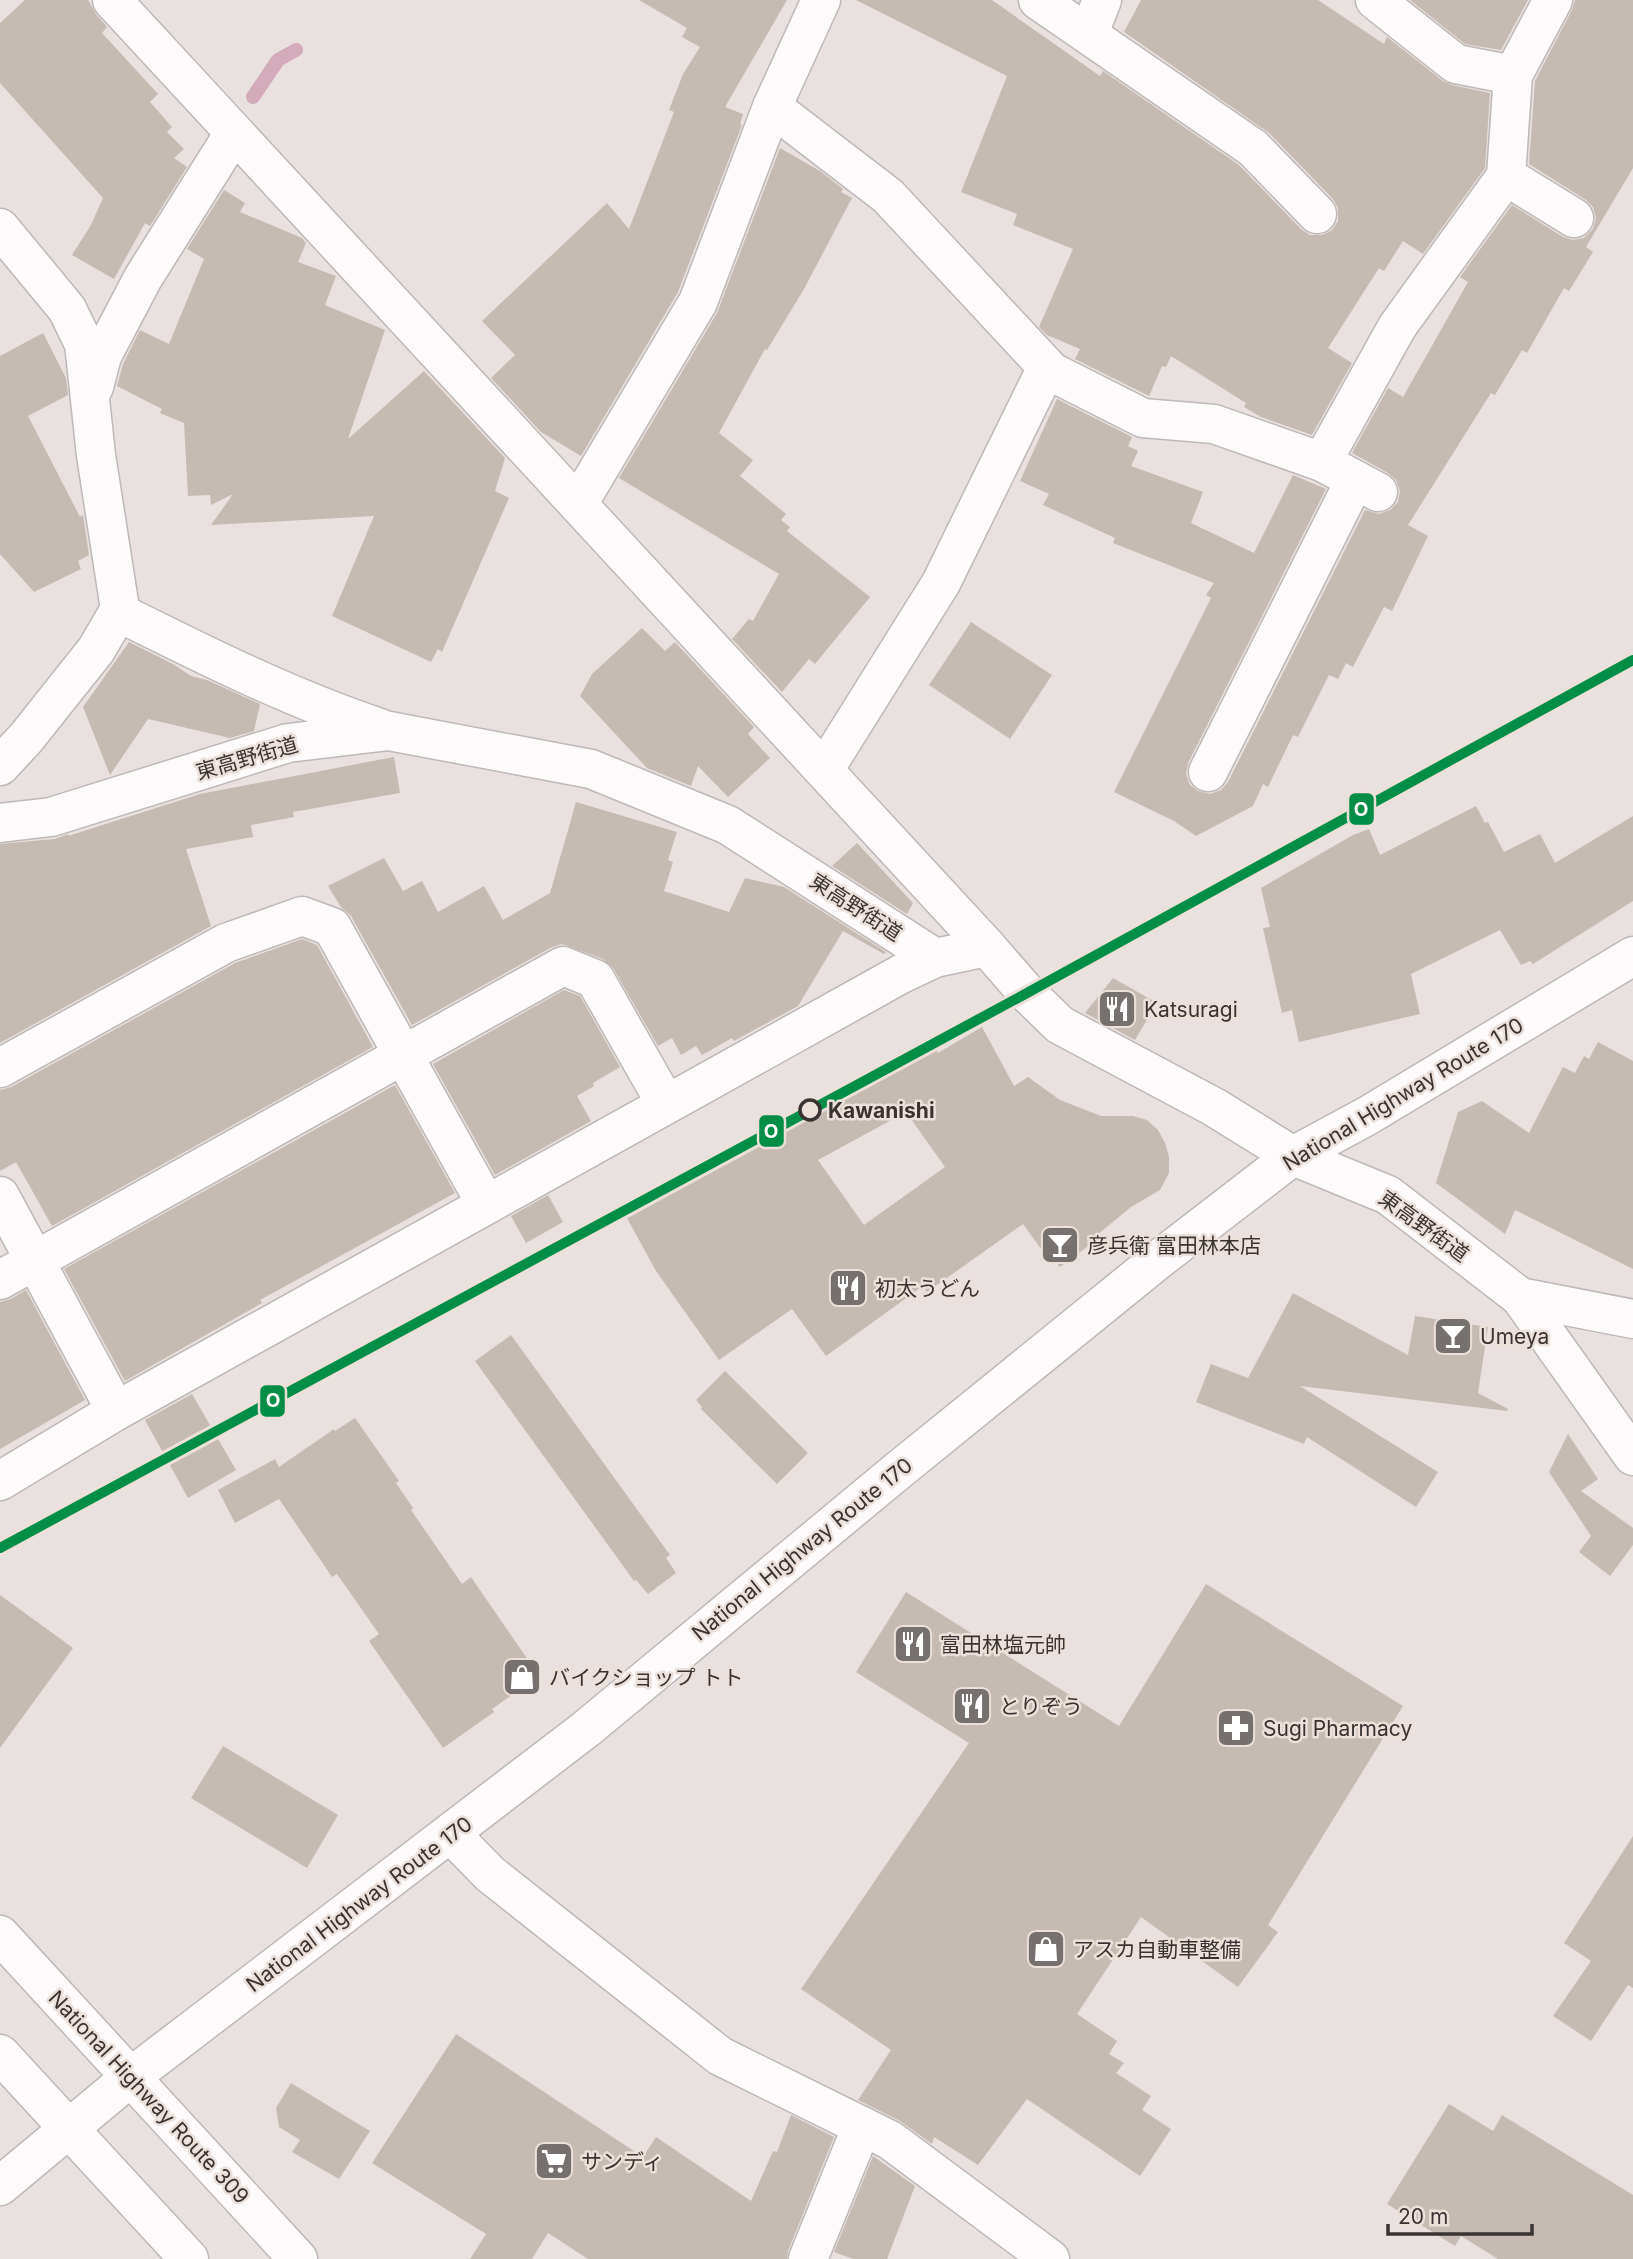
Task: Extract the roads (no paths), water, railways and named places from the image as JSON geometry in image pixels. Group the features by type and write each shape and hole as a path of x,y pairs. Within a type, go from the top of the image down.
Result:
{"main road":[{"name":"東高野街道","path":"112,0 1027,993 1060,1025 1214,1107 1293,1156 1388,1195 1520,1297 1633,1319"},
{"path":"578,504 698,302 772,107 821,0"},
{"path":"1038,0 1095,17 1253,148 1317,214"},
{"path":"1375,0 1457,64 1513,75"},
{"path":"1322,462 1397,327 1506,176 1513,75 1553,0"},
{"path":"772,107 888,195 1047,367 941,583 824,770"},
{"path":"90,402 102,356 143,278 234,133"},
{"path":"1506,176 1574,218"},
{"path":"0,228 66,309 84,344 96,455 120,609 96,650 26,738 0,766"},
{"path":"1046,369 1143,418 1214,424 1322,462 1367,486 1209,772"},
{"path":"118,612 221,663 341,715 389,731"},
{"name":"東高野街道","path":"0,823 51,817 288,743 389,731 591,769 728,825 935,958"},
{"path":"0,1068 216,948 302,916 332,927 486,1204"},
{"path":"0,1481 116,1411 901,974 935,958 987,947"},
{"name":"National Highway Route 170","path":"0,2186 132,2076 586,1729 1017,1374 1293,1156 1367,1116 1633,956"},
{"path":"0,1280 563,966 595,979 666,1104"},
{"path":"0,1196 116,1411"},
{"path":"1520,1297 1633,1456"},
{"path":"451,1834 490,1874 720,2056 890,2140 1050,2259"},
{"name":"National Highway Route 309","path":"0,1935 298,2259"},
{"path":"0,2054 189,2259"},
{"path":"808,2259 862,2126"}],"waterway":[{"path":"253,97 278,60 296,50"}],"place":[{"name":"Katsuragi","path":"1117,1009"},
{"name":"Kawanishi","path":"810,1110"},
{"name":"彦兵衛 富田林本店","path":"1060,1245"},
{"name":"初太うどん","path":"848,1288"},
{"name":"Umeya","path":"1453,1336"},
{"name":"富田林塩元帥","path":"913,1644"},
{"name":"バイクショップ トト","path":"522,1677"},
{"name":"とりぞう","path":"972,1706"},
{"name":"Sugi Pharmacy","path":"1236,1728"},
{"name":"アスカ自動車整備","path":"1046,1949"},
{"name":"サンディ","path":"554,2161"}]}
